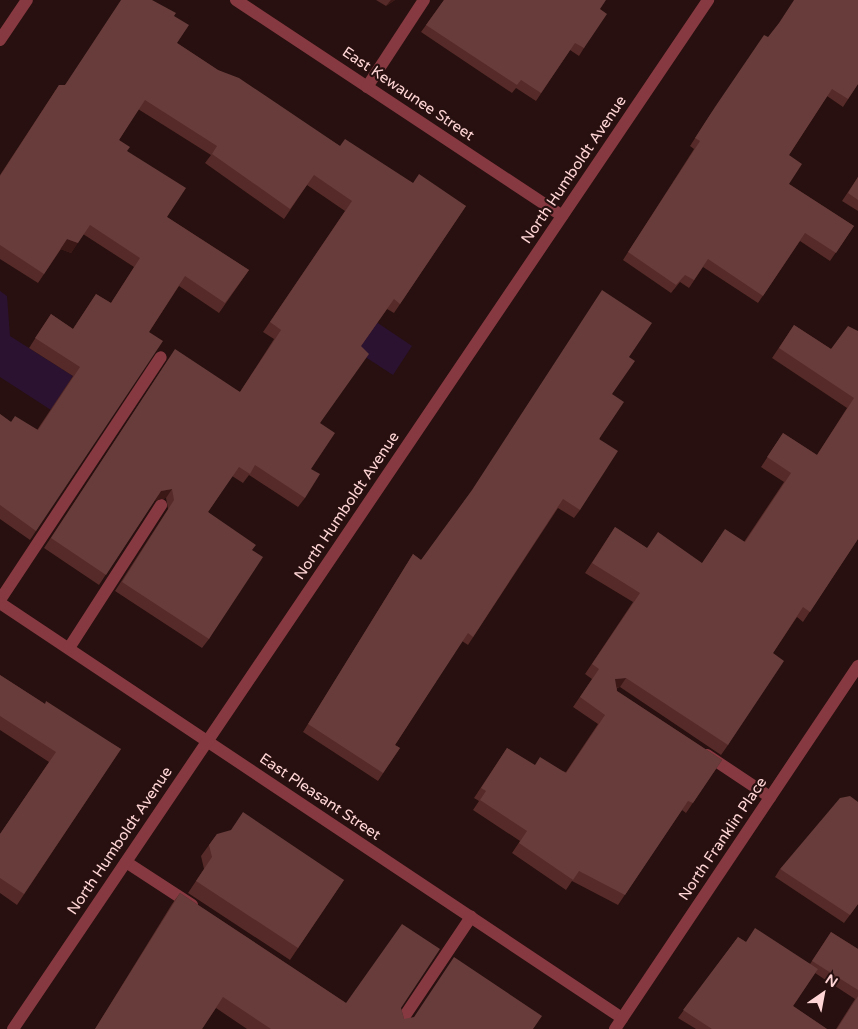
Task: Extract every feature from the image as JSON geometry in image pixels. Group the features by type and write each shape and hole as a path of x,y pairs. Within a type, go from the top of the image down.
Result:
{"street":[{"path":"0,40 27,0"},
{"name":"East Kewaunee Street","path":"236,0 562,216"},
{"path":"366,87 424,0"},
{"name":"North Humboldt Avenue","path":"13,1029 708,0"},
{"path":"0,601 161,357"},
{"path":"68,648 161,505"},
{"name":"East Pleasant Street","path":"0,601 471,917 618,1024"},
{"name":"North Franklin Place","path":"618,1024 858,666"},
{"path":"696,748 770,797"},
{"path":"126,862 204,914"},
{"path":"400,1023 471,917"}],"shaded area":[{"path":"0,291 7,296 10,336 73,376 51,410 0,377"},
{"path":"301,315 366,315 412,346 393,375"}],"building":[{"path":"121,0 152,0 176,13 174,16 189,25 177,43 218,70 239,78 340,146 345,139 413,183 419,174 466,206 400,304 394,299 361,346 369,354 320,423 335,433 311,469 320,474 305,498 255,465 250,474 239,467 208,512 256,545 252,550 263,557 209,639 122,582 174,500 172,489 161,491 106,575 51,538 175,349 240,392 281,330 270,322 352,201 314,175 290,209 212,154 217,146 145,100 119,140 130,147 127,151 186,188 167,217 249,270 225,303 185,276 149,332 163,341 36,531 0,505 0,414 11,422 15,416 38,430 80,367 35,338 51,314 73,329 96,294 111,303 140,258 90,225 78,243 67,239 44,274 0,245 0,176 59,85 65,85"},
{"path":"444,0 606,0 600,9 607,14 584,48 575,43 541,93 521,80 517,85 426,25"},
{"path":"794,0 858,0 858,84 848,99 832,89 789,155 802,164 789,184 854,226 836,253 805,233 763,296 708,259 694,280 685,275 676,285 628,252 700,141 695,138 715,107 764,35 768,37"},
{"path":"858,177 858,200 848,193"},
{"path":"602,290 652,323 629,357 635,361 612,394 624,402 599,439 618,451 580,510 563,499 473,637 468,633 395,745 400,748 383,773 308,724 413,554 421,560 472,490"},
{"path":"794,325 831,349 848,326 858,331 858,539 810,612 803,607 773,653 784,661 728,745 626,678 615,679 617,691 722,760 693,803 688,801 625,895 579,871 573,880 519,843 527,831 480,800 486,791 481,788 507,748 535,765 540,757 566,773 605,715 580,697 599,669 592,664 640,593 592,563 615,527 647,548 658,532 702,563 725,529 745,542 791,473 767,457 783,433 817,455 854,398 779,348"},
{"path":"0,675 45,704 46,701 121,749 24,894 0,878 0,834 56,752 0,716"},
{"path":"850,796 858,802 858,904 850,915 780,869 840,798"},
{"path":"243,812 344,880 298,948 196,881 212,857 209,845 217,834 231,830"},
{"path":"180,893 346,1003 402,924 440,949 401,1008 404,1019 414,1017 454,957 542,1016 533,1029 271,1029 223,997 202,1029 95,1029"},
{"path":"755,928 818,969 793,1006 827,1029 712,1029 683,1010 738,937 746,942"},
{"path":"831,932 858,949 858,990 812,961"},
{"path":"858,996 858,1029 837,1029"}]}
